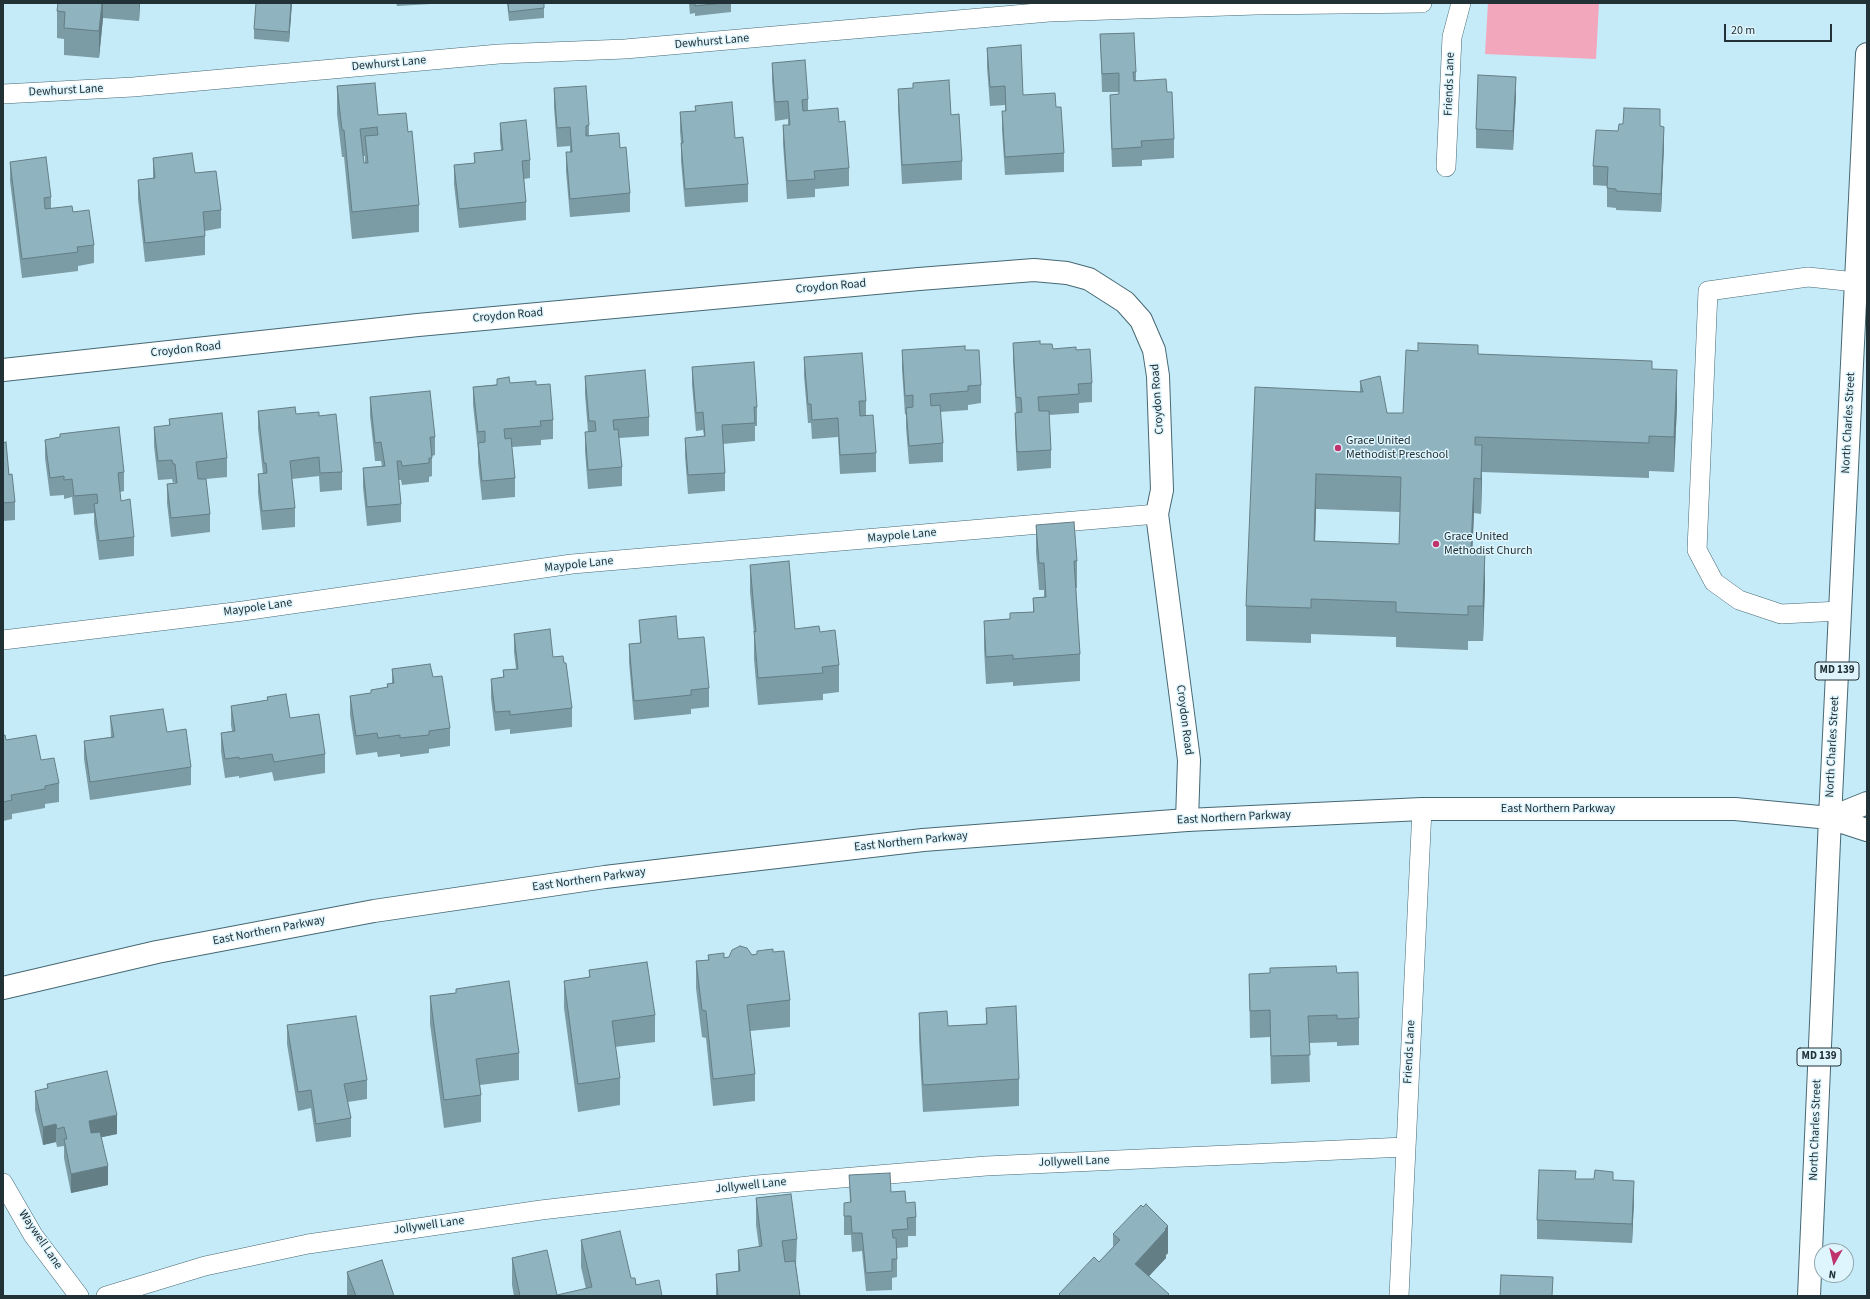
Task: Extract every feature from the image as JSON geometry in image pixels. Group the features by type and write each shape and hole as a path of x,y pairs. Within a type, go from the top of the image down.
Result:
{"main road":[{"name":"North Charles Street","path":"1809,1296 1830,818 1867,54"},
{"name":"Croydon Road","path":"3,370 426,324 911,279 1034,270 1067,273 1089,279 1125,302 1141,320 1154,350 1158,376 1162,490 1157,514 1189,760 1187,820"},
{"path":"1830,818 1867,803"},
{"name":"East Northern Parkway","path":"3,988 157,952 366,913 605,877 923,840 1187,820 1422,809 1735,809 1830,818"},
{"path":"1830,818 1867,830"}],"lane":[{"name":"Dewhurst Lane","path":"3,94 133,87 499,54 625,49 1049,12 1256,5 1422,3"},
{"name":"Friends Lane","path":"1446,167 1452,37 1461,3"},
{"path":"1840,611 1782,614 1739,600 1714,582 1697,550 1708,291 1808,277 1856,282"},
{"name":"Maypole Lane","path":"3,640 243,610 572,564 1157,514"},
{"name":"Friends Lane","path":"1399,1296 1422,809"},
{"name":"Jollywell Lane","path":"106,1296 205,1266 308,1244 548,1209 757,1185 986,1166 1405,1147"},
{"name":"Waywell Lane","path":"3,1183 33,1235 79,1296"}],"shaded area":[{"path":"1488,3 1599,3 1596,59 1485,54"}],"building":[{"path":"58,3 102,3 99,31 64,28 65,12 57,11"},
{"path":"256,3 291,3 289,32 254,29"},
{"path":"508,3 544,3 544,8 509,12"},
{"path":"695,3 724,3 695,6"},
{"path":"1134,33 1136,72 1133,72 1134,81 1166,79 1167,92 1172,92 1174,139 1141,141 1142,147 1112,149 1110,95 1119,94 1119,73 1102,74 1100,34"},
{"path":"1021,45 1023,95 1055,93 1056,107 1061,107 1064,153 1005,157 1002,111 1006,111 1005,86 990,87 987,48"},
{"path":"805,60 808,99 802,100 803,111 838,108 839,122 845,121 849,168 814,171 815,179 787,181 783,125 790,125 788,101 775,102 772,63"},
{"path":"1478,75 1516,77 1513,131 1476,129"},
{"path":"949,80 951,115 959,114 962,161 902,165 898,89 913,88 913,83"},
{"path":"375,83 378,115 406,113 408,132 412,131 419,205 352,212 344,130 342,130 337,86","holes":["377,127 378,135 365,136 368,163 364,163 360,129"]},
{"path":"586,86 589,125 586,126 586,136 619,133 620,148 626,147 630,193 570,199 566,152 572,152 570,127 557,128 554,88"},
{"path":"732,102 735,138 743,137 748,184 685,189 680,112 696,111 695,106"},
{"path":"1624,108 1660,109 1660,126 1664,127 1661,194 1616,191 1616,189 1607,188 1608,167 1593,166 1596,130 1618,131 1619,124 1623,124"},
{"path":"526,120 530,160 522,161 526,202 459,209 454,165 475,163 474,153 503,150 500,123"},
{"path":"192,153 195,173 216,171 221,210 203,212 205,236 145,243 138,180 155,178 153,158"},
{"path":"46,157 51,197 44,198 45,209 72,206 73,212 89,210 94,245 77,247 78,252 22,259 10,162"},
{"path":"1040,341 1040,344 1052,344 1053,349 1076,347 1076,350 1090,349 1092,383 1078,384 1079,394 1038,397 1039,411 1049,411 1051,450 1017,452 1015,413 1022,412 1021,398 1016,397 1013,343"},
{"name":"Grace United Methodist Church","path":"1418,343 1478,345 1478,354 1652,361 1652,369 1677,370 1674,437 1649,436 1649,443 1475,437 1475,445 1482,445 1481,479 1474,478 1471,549 1485,550 1483,606 1468,606 1468,615 1396,612 1396,602 1311,599 1311,608 1246,606 1255,387 1363,392 1360,381 1380,376 1387,413 1403,413 1406,350 1418,351","holes":["1316,474 1401,477 1399,544 1314,541"]},
{"path":"965,346 965,350 979,350 981,385 968,386 968,391 930,394 931,406 940,405 943,443 909,446 906,408 913,407 913,395 905,396 902,350"},
{"path":"862,353 866,401 859,401 860,416 873,415 876,453 840,455 838,418 812,420 811,404 808,404 804,357"},
{"path":"754,362 757,407 754,407 755,423 722,425 725,473 688,475 685,438 705,436 703,412 696,413 692,367"},
{"path":"645,370 649,417 613,420 614,430 618,429 622,467 588,470 585,432 596,431 595,421 589,421 585,376"},
{"path":"509,377 510,383 536,381 536,385 550,384 553,420 540,421 541,426 504,429 505,439 511,438 515,478 482,481 478,443 485,442 485,431 478,432 473,387 497,385 497,379"},
{"path":"430,391 435,437 430,437 432,458 429,458 429,463 402,466 401,461 397,461 401,504 367,507 363,468 385,466 381,442 375,443 370,397"},
{"path":"295,407 296,414 319,412 319,416 336,414 342,472 320,473 319,457 290,461 295,508 262,511 258,474 267,473 266,463 264,463 258,411"},
{"path":"222,413 227,458 196,462 198,479 206,479 210,514 171,518 167,484 177,483 175,464 173,464 172,460 158,461 154,427 170,425 169,419"},
{"path":"119,427 124,472 118,473 121,501 130,499 134,537 99,541 94,504 98,503 97,494 74,496 72,479 64,480 64,476 50,478 45,440 60,437 60,434"},
{"path":"6,442 9,475 12,474 15,502 3,503 3,443"},
{"path":"1074,522 1077,561 1074,561 1080,654 1013,659 1013,655 986,657 984,621 1010,619 1010,613 1034,612 1033,598 1046,597 1044,563 1039,563 1036,525"},
{"path":"789,561 795,629 819,626 820,632 835,630 839,665 822,667 823,673 758,678 754,631 756,632 750,565"},
{"path":"676,616 678,639 704,637 709,688 691,690 691,695 634,701 629,644 641,643 639,620"},
{"path":"550,629 553,657 563,656 564,663 566,663 572,708 510,715 510,711 495,712 491,679 504,677 503,670 518,669 514,634"},
{"path":"430,664 433,677 442,676 450,728 429,731 429,735 400,738 400,735 378,738 377,733 356,736 350,696 371,693 371,690 388,687 387,684 394,683 392,669"},
{"path":"286,694 290,718 319,714 325,754 274,762 272,754 239,759 239,757 225,759 221,733 235,731 231,706 268,700 267,697"},
{"path":"163,709 167,732 186,729 191,767 90,782 84,741 114,737 110,716"},
{"path":"3,735 5,735 6,740 36,735 41,760 54,758 59,783 45,786 45,789 11,795 12,800 3,802"},
{"path":"740,946 747,948 752,955 757,954 757,951 773,949 773,952 784,951 790,1000 747,1005 755,1074 713,1079 706,1011 702,1010 696,961 709,960 708,955 724,953 724,958 729,957 732,950"},
{"path":"647,962 655,1015 612,1021 620,1078 578,1084 564,981 590,977 589,970"},
{"path":"1336,966 1337,973 1358,972 1359,1018 1337,1019 1337,1015 1308,1016 1310,1055 1271,1056 1270,1010 1250,1011 1249,974 1270,973 1270,968"},
{"path":"509,981 519,1053 476,1059 481,1095 444,1100 430,996 456,993 456,989"},
{"path":"1016,1006 1019,1079 923,1085 919,1013 947,1011 948,1026 987,1024 986,1008"},
{"path":"356,1016 367,1080 344,1084 351,1118 316,1124 311,1090 298,1092 287,1025"},
{"path":"107,1071 117,1115 89,1121 91,1133 100,1132 108,1166 71,1174 64,1139 67,1139 64,1127 57,1129 56,1124 43,1127 35,1091 48,1088 47,1084"},
{"path":"1539,1170 1576,1171 1575,1179 1594,1179 1595,1170 1613,1172 1613,1180 1634,1181 1632,1224 1537,1220"},
{"path":"890,1173 891,1192 905,1191 906,1203 915,1202 916,1217 907,1218 908,1229 892,1230 893,1238 896,1238 897,1259 892,1259 892,1271 866,1273 862,1233 852,1233 851,1216 844,1216 844,1203 851,1202 849,1175"},
{"path":"791,1194 797,1239 782,1241 785,1262 795,1261 800,1296 718,1296 716,1274 740,1271 738,1250 762,1246 756,1198"},
{"path":"1146,1204 1168,1226 1135,1264 1169,1294 1167,1296 1061,1296 1059,1294 1094,1257 1099,1262 1120,1240 1113,1234 1141,1205 1143,1207"},
{"path":"620,1231 631,1278 635,1278 636,1285 659,1280 662,1296 520,1296 512,1258 547,1250 557,1295 592,1287 581,1240"},
{"path":"382,1260 394,1296 356,1296 347,1272"},
{"path":"1501,1275 1553,1277 1552,1296 1500,1296"}],"place":[{"name":"Grace United Methodist Preschool","path":"1338,448"},
{"name":"Grace United Methodist Church","path":"1436,544"}]}
